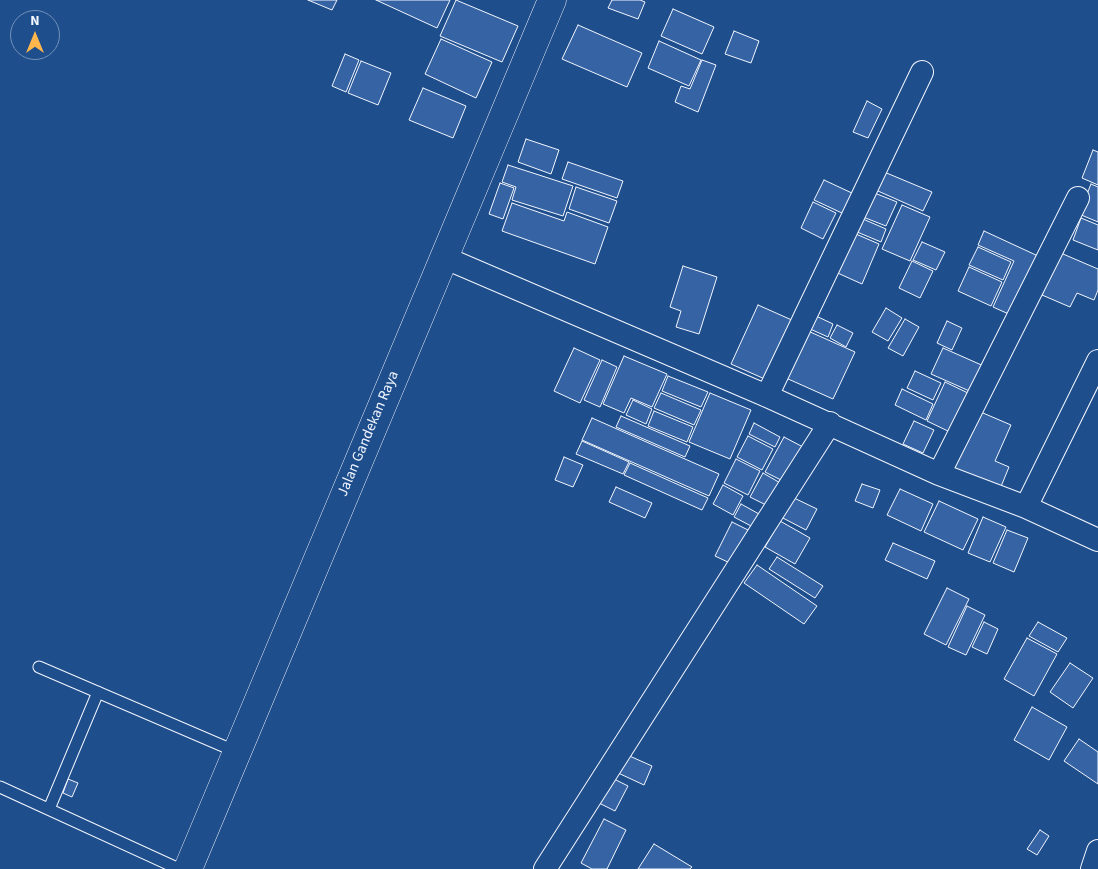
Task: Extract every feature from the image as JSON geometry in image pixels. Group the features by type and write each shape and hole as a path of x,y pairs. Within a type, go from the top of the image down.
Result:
{"street":[{"name":"Jalan Gandekan Raya","path":"188,869 552,0"},
{"path":"767,396 922,72"},
{"path":"939,474 1078,198"},
{"path":"443,257 830,423 939,474 1026,507 1098,540"},
{"path":"1026,507 1098,361"},
{"path":"545,869 830,423"},
{"path":"1092,869 1098,851"}],"lane":[{"path":"39,667 237,752"},
{"path":"49,809 98,692"},
{"path":"0,787 179,869"}],"building":[{"path":"308,0 337,0 332,10"},
{"path":"376,0 450,0 437,28"},
{"path":"456,0 518,26 502,62 440,36"},
{"path":"612,0 640,0 645,2 638,19 608,8"},
{"path":"673,9 714,27 702,54 661,36"},
{"path":"578,25 642,53 627,87 562,59"},
{"path":"734,31 759,41 751,63 725,54"},
{"path":"441,39 492,62 476,98 425,74"},
{"path":"659,41 701,60 689,86 648,68"},
{"path":"345,54 359,60 346,92 332,86"},
{"path":"702,60 716,65 698,112 675,102 681,86 690,89"},
{"path":"361,61 391,73 378,105 348,93"},
{"path":"423,88 466,106 453,138 409,120"},
{"path":"867,101 882,109 868,138 853,132"},
{"path":"526,139 559,150 551,174 518,162"},
{"path":"1093,150 1098,152 1098,185 1082,178"},
{"path":"568,162 623,181 617,198 562,179"},
{"path":"508,165 573,186 563,216 512,200 516,187 502,182"},
{"path":"877,169 932,192 923,211 869,187"},
{"path":"824,180 854,194 844,214 814,200"},
{"path":"500,183 514,188 503,219 489,214"},
{"path":"1091,184 1098,187 1098,222 1079,214"},
{"path":"576,187 617,201 609,223 569,209"},
{"path":"867,190 897,202 886,226 858,215"},
{"path":"813,202 836,213 823,239 801,228"},
{"path":"512,203 564,221 567,212 608,227 595,264 502,231"},
{"path":"902,205 930,217 910,261 882,249"},
{"path":"856,216 886,229 881,242 850,229"},
{"path":"1081,218 1098,225 1098,250 1073,240"},
{"path":"849,231 879,244 862,284 831,270"},
{"path":"984,231 1038,256 1011,315 993,307 1014,261 978,245"},
{"path":"922,242 945,252 936,270 913,260"},
{"path":"978,247 1011,262 1003,280 969,265"},
{"path":"1056,251 1098,269 1098,290 1094,300 1077,293 1070,307 1042,295"},
{"path":"912,261 933,271 920,298 899,288"},
{"path":"683,266 717,277 699,334 676,327 681,311 670,307"},
{"path":"969,267 1002,282 991,306 958,291"},
{"path":"758,305 794,321 767,380 731,364"},
{"path":"886,308 902,318 888,341 872,332"},
{"path":"814,315 833,324 828,337 808,328"},
{"path":"905,319 919,327 903,356 888,348"},
{"path":"947,321 962,328 952,350 937,343"},
{"path":"837,325 853,333 846,347 830,338"},
{"path":"808,331 855,352 833,399 786,378"},
{"path":"574,348 600,360 580,403 554,391"},
{"path":"943,348 986,367 974,393 931,374"},
{"path":"624,356 667,374 652,407 631,398 624,413 603,404"},
{"path":"602,360 617,367 600,407 584,400"},
{"path":"915,371 941,383 933,400 907,388"},
{"path":"668,376 708,392 701,407 662,391"},
{"path":"945,382 968,393 950,432 927,421"},
{"path":"902,389 933,404 926,420 895,405"},
{"path":"661,393 701,410 694,425 654,408"},
{"path":"710,393 751,410 730,459 689,442"},
{"path":"633,400 652,409 646,424 626,415"},
{"path":"976,410 1011,425 995,461 1009,467 1000,489 950,468"},
{"path":"654,411 693,427 687,442 648,426"},
{"path":"621,416 690,446 685,457 616,427"},
{"path":"592,418 719,474 709,496 582,440"},
{"path":"914,421 934,430 923,453 903,444"},
{"path":"754,423 780,437 775,447 749,434"},
{"path":"748,436 773,449 762,470 737,457"},
{"path":"784,437 803,447 785,482 765,472"},
{"path":"582,441 629,462 623,474 576,454"},
{"path":"564,457 583,465 573,487 555,480"},
{"path":"736,459 760,471 748,495 724,483"},
{"path":"630,463 708,498 702,510 624,475"},
{"path":"763,473 782,484 770,507 750,497"},
{"path":"862,484 880,490 873,508 855,501"},
{"path":"723,485 743,496 733,515 713,504"},
{"path":"616,487 652,503 645,518 609,502"},
{"path":"900,489 933,504 921,531 887,515"},
{"path":"792,497 817,509 806,530 781,517"},
{"path":"939,501 978,519 963,550 924,532"},
{"path":"741,504 759,514 753,527 734,517"},
{"path":"983,517 1006,527 990,562 968,553"},
{"path":"780,521 810,538 795,564 765,547"},
{"path":"732,522 748,530 732,564 715,556"},
{"path":"1007,530 1028,538 1014,572 993,563"},
{"path":"893,543 935,561 927,579 885,560"},
{"path":"777,557 823,586 815,598 769,569"},
{"path":"757,565 817,606 804,624 744,583"},
{"path":"947,588 969,599 946,645 924,634"},
{"path":"967,606 985,615 966,655 948,647"},
{"path":"984,622 998,629 987,654 972,647"},
{"path":"1038,622 1067,638 1058,652 1029,636"},
{"path":"1027,638 1057,654 1034,696 1004,679"},
{"path":"1070,663 1093,678 1073,708 1050,692"},
{"path":"1032,707 1067,727 1049,760 1014,740"},
{"path":"1079,739 1098,752 1098,784 1064,761"},
{"path":"625,754 652,766 644,785 616,772"},
{"path":"612,778 628,786 615,811 599,803"},
{"path":"68,779 78,783 72,797 63,793"},
{"path":"604,819 626,830 607,869 592,869 581,863"},
{"path":"1040,830 1049,836 1037,855 1027,849"},
{"path":"654,844 692,867 690,869 638,869"}]}
